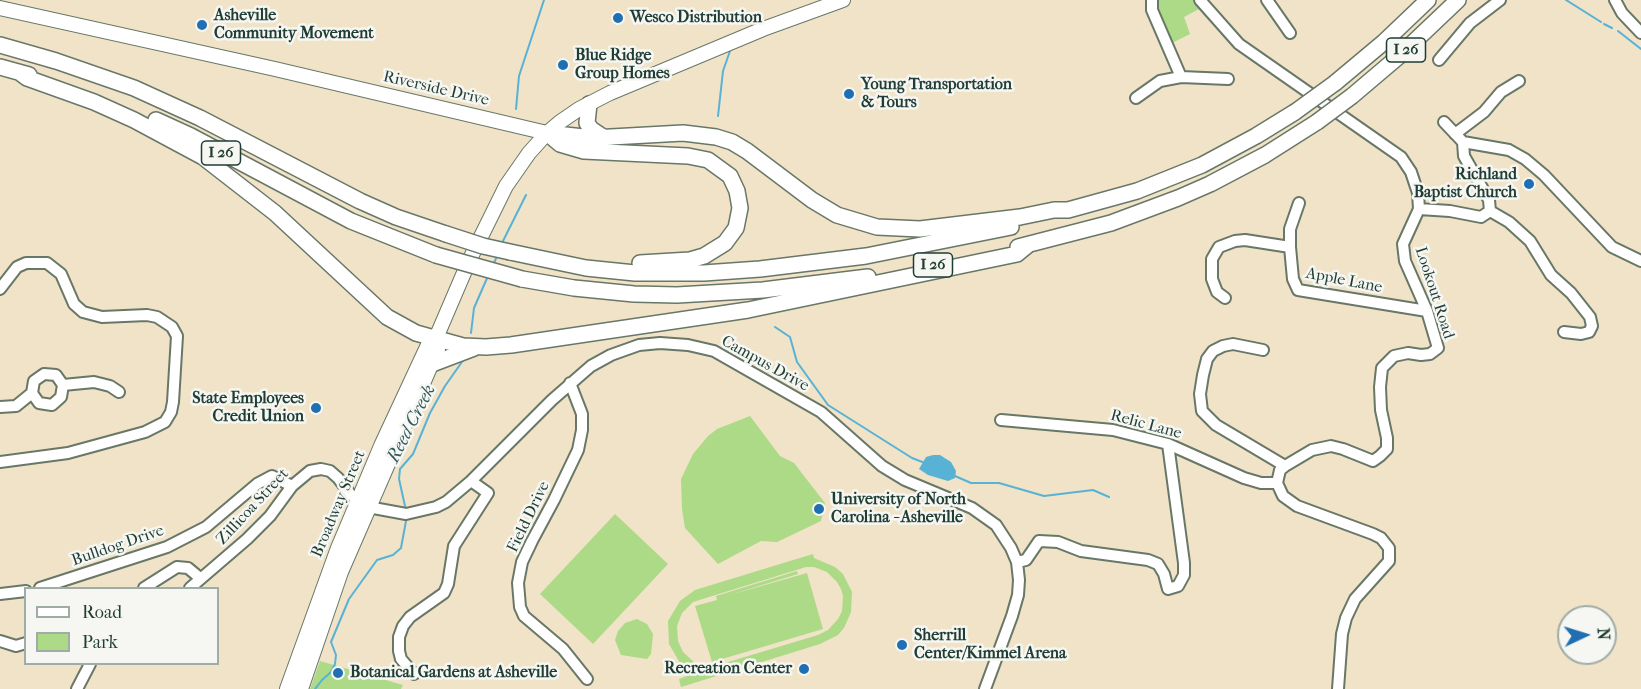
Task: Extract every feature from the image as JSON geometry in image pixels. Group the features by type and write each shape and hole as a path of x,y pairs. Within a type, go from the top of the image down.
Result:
{"highway":[{"name":"I 26","path":"0,45 56,61 134,88 200,118 360,201 396,217 446,234 483,246 572,263 586,268 675,274 760,269 907,249 1057,216 1068,210 1128,194 1170,179 1222,154 1295,112 1335,83 1384,42 1428,0"},
{"name":"I 26","path":"0,67 74,87 158,121 191,136 351,221 436,255 522,279 574,288 634,294 705,294 763,290 870,276 1028,245 1111,223 1178,198 1265,155 1317,122 1398,57 1458,0"},
{"path":"19,72 27,78 94,102 134,120 203,157 275,213 387,317 416,333 464,346 523,343 758,308 1017,254 1028,245"},
{"path":"589,104 587,123 591,129 603,137"},
{"path":"547,133 603,137 683,134 716,137 732,142 747,151 804,194 837,215 877,227 920,229 1068,210"},
{"path":"547,133 560,144 584,151 688,156 708,160 730,176 739,198 739,218 732,236 717,249 704,256 662,263 588,261 572,263"},
{"path":"432,364 476,347"}],"main road":[{"path":"547,133 589,104 631,84 755,32 843,0"},
{"name":"Riverside Drive","path":"0,8 547,133"},
{"name":"Broadway Street","path":"301,689 363,504 428,345 436,338 506,186 529,153 547,133"},
{"name":"Broadway Street","path":"287,689 325,580 432,364 438,349 436,338"}],"street":[{"path":"1152,0 1152,10 1181,77"},
{"path":"1200,0 1239,44 1401,157 1418,193 1419,209 1449,211 1481,217 1490,211"},
{"path":"1267,0 1290,33"},
{"path":"1439,60 1470,23 1500,0"},
{"path":"1615,0 1622,13 1641,33"},
{"path":"1136,98 1160,81 1181,77 1228,80"},
{"path":"1459,138 1501,92 1519,81"},
{"path":"1443,122 1459,138 1464,156 1490,203 1490,211"},
{"path":"1459,138 1509,150 1525,159 1544,175 1612,247 1641,261"},
{"path":"1225,298 1217,292 1212,279 1212,259 1219,247 1245,240 1290,247 1290,228 1299,203"},
{"name":"Lookout Road","path":"1285,466 1312,450 1331,446 1373,461 1386,449 1387,438 1381,410 1382,368 1394,356 1408,353 1430,354 1438,348 1427,311 1405,261 1403,244 1419,209"},
{"path":"1490,211 1509,222 1530,241 1551,275 1571,293 1590,317 1592,326 1589,332 1581,334 1564,332"},
{"name":"Apple Lane","path":"1290,247 1293,279 1298,290 1427,311"},
{"path":"0,289 17,267 26,263 47,263 62,274 74,304 83,312 102,317 157,316 172,327 177,336 173,402 171,412 165,422 145,432 68,453 0,462"},
{"name":"Campus Drive","path":"363,504 406,514 423,512 446,502 471,482 570,383 591,366 611,355 639,345 660,343 688,345 714,351 821,412 882,466 905,480 972,508 986,516 1004,534 1017,562 1018,595 985,689"},
{"path":"1263,350 1233,344 1213,351 1207,359 1203,375 1200,394 1202,411 1216,425 1285,466 1280,470 1277,483 1283,496 1297,506 1373,534 1381,538 1389,548 1389,561 1355,599 1346,618 1342,634 1338,689"},
{"path":"0,407 16,406 32,393 34,381 44,374 56,375 63,385 61,397 52,405 39,403 32,393"},
{"path":"63,385 94,382 110,386 118,392"},
{"name":"Field Drive","path":"570,383 582,414 578,450 531,541 522,562 518,583 520,607 524,616 563,649 587,679"},
{"name":"Relic Lane","path":"1001,420 1113,430 1168,444 1244,478 1260,483 1277,483"},
{"path":"1017,562 1026,560 1039,541 1058,542 1081,551 1148,560 1158,564 1164,574 1168,589 1178,586 1184,575 1184,563 1168,444"},
{"name":"Zillicoa Street","path":"191,587 248,539 270,516 292,486 310,471 326,470 338,478 363,504"},
{"name":"Bulldog Drive","path":"43,587 167,547 206,526 257,484 272,476 292,486"},
{"path":"414,674 401,659 399,637 410,616 444,592 448,584 454,546 488,493 471,482"},
{"path":"146,587 177,567 188,568 200,578"},
{"path":"0,594 24,591"},
{"path":"0,641 16,646 24,644"},
{"path":"77,689 89,665"}],"green space":[{"path":"1157,0 1193,0 1201,8 1184,17 1190,34 1172,43 1157,8"},
{"path":"750,416 780,456 794,463 825,503 821,521 777,542 761,541 718,564 685,528 681,479 693,454 708,436 717,429"},
{"path":"615,514 668,564 593,644 540,594"},
{"path":"813,554 814,558 835,567 843,574 852,592 851,612 838,635 820,644 681,687 679,679 695,673 680,663 669,644 668,621 680,601 695,590","holes":["806,567 814,567 827,572 837,582 843,596 842,611 828,630 715,666 695,663 683,652 678,641 677,626 682,613 693,602"]},
{"path":"797,571 798,574 726,596 807,573 823,629 712,662 695,606 717,600 716,596"},
{"path":"637,619 647,624 653,634 651,654 647,659 621,655 615,640 618,631 625,623"},
{"name":"Botanical Gardens at Asheville","path":"320,661 403,685 401,689 310,689"}],"water":[{"path":"940,455 951,462 956,471 955,478 948,481 928,475 919,469 926,457"}],"waterway":[{"name":"Reed Creek","path":"516,109 519,76 544,0"},
{"path":"1566,0 1601,22"},
{"path":"1604,24 1612,28"},
{"path":"1618,31 1641,49"},
{"path":"718,116 723,71 730,51"},
{"name":"Reed Creek","path":"502,243 526,195"},
{"name":"Reed Creek","path":"493,265 498,254"},
{"name":"Reed Creek","path":"471,333 474,308 488,276"},
{"path":"775,327 790,337 797,362 828,405 912,458 925,463"},
{"name":"Reed Creek","path":"405,506 399,479 400,469 413,454 430,413 464,359"},
{"path":"955,476 971,483 999,483 1044,496 1093,490 1109,497"},
{"name":"Reed Creek","path":"315,689 331,672 335,664 336,655 331,642 349,599 377,560 393,555 401,548 406,521"}],"place":[{"name":"Wesco Distribution","path":"618,18"},
{"name":"Asheville Community Movement","path":"202,25"},
{"name":"Blue Ridge Group Homes","path":"563,65"},
{"name":"Young Transportation & Tours","path":"849,94"},
{"name":"Richland Baptist Church","path":"1529,184"},
{"name":"State Employees Credit Union","path":"316,408"},
{"name":"University of North Carolina - Asheville","path":"819,509"},
{"name":"Sherrill Center/Kimmel Arena","path":"902,645"},
{"name":"Recreation Center","path":"804,669"},
{"name":"Botanical Gardens at Asheville","path":"338,673"}]}
